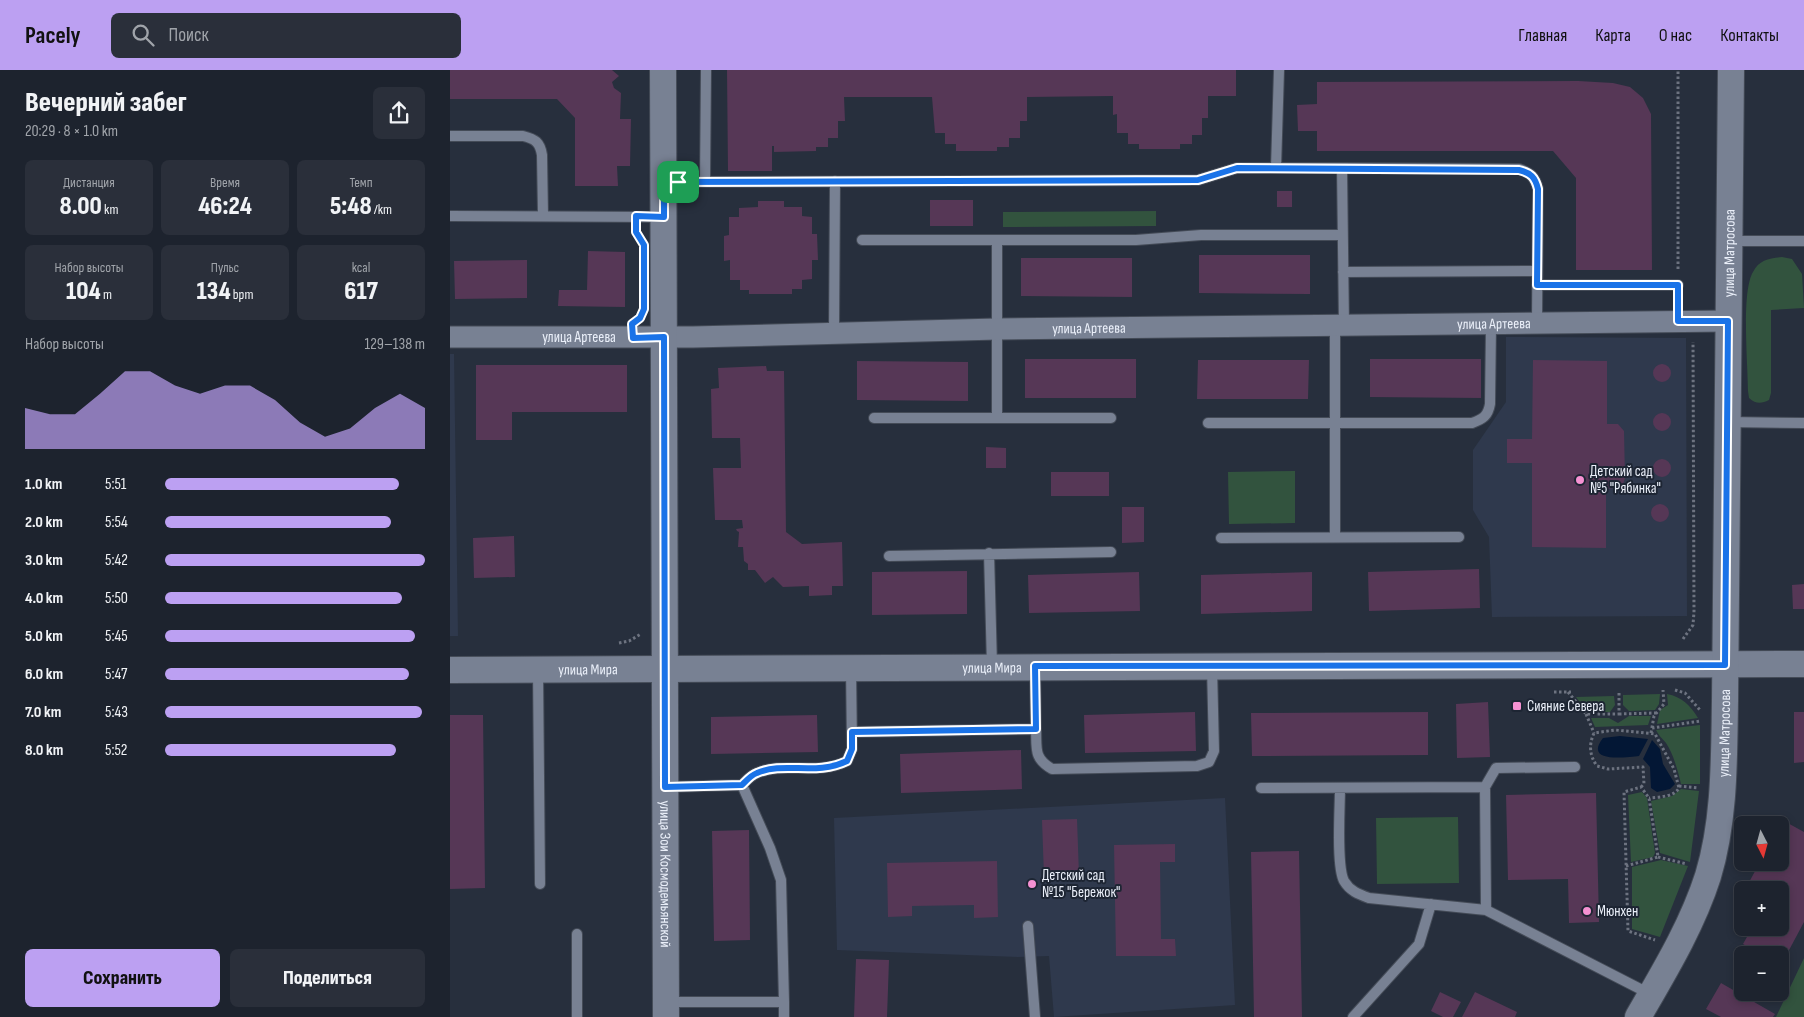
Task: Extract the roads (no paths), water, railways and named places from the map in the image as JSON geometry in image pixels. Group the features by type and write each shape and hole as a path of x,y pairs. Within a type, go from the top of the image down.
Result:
{"street":[{"name":"улица Зои Космодемьянской","path":"663,70 666,1010"},
{"name":"улица Матросова","path":"1638,1017 1693,915 1712,857 1722,793 1725,665 1730,70"},
{"name":"улица Артеева","path":"450,337 664,337 997,329 1728,321"},
{"name":"улица Мира","path":"450,670 992,666 1804,664"}],"lane":[{"path":"705,182 706,70"},
{"path":"1276,168 1279,70"},
{"path":"450,136 523,136 534,138 540,146 542,155 543,216"},
{"path":"664,182 1198,180 1237,168 1519,170 1529,172 1535,179 1538,189 1537,323"},
{"path":"1335,537 1335,423 1343,272 1342,168"},
{"path":"834,334 835,181"},
{"path":"450,216 664,217"},
{"path":"862,240 1136,240 1201,235 1342,235"},
{"path":"997,240 997,418"},
{"path":"1728,241 1804,241"},
{"path":"1343,272 1537,271"},
{"path":"1537,285 1678,285"},
{"path":"1208,423 1472,423 1482,420 1488,414 1490,404 1491,325"},
{"path":"874,418 1111,418"},
{"path":"1727,422 1804,423"},
{"path":"1221,538 1460,537"},
{"path":"889,556 1111,552"},
{"path":"989,553 992,666"},
{"path":"1035,666 1037,753 1041,763 1052,769 1197,766 1209,762 1214,751 1212,666"},
{"path":"665,787 742,785 754,774 765,770 825,769 847,761 852,749 851,667"},
{"path":"538,669 540,884"},
{"path":"852,732 1036,729"},
{"path":"1486,910 1485,787 1496,768 1575,767"},
{"path":"742,785 770,848 781,880 784,1017"},
{"path":"1261,788 1485,787"},
{"path":"1340,788 1341,865 1343,879 1353,892 1369,898 1486,910 1651,994"},
{"path":"1353,1017 1419,944 1431,904"},
{"path":"1028,926 1035,1017"},
{"path":"577,934 577,1017"},
{"path":"666,1010 784,1002"}],"place":[{"name":"Детский сад №5 \"Рябинка\"","path":"1580,480"},
{"name":"Сияние Cевера","path":"1517,706"},
{"name":"Детский сад №15 \"Бережок\"","path":"1032,884"},
{"name":"Мюнхен","path":"1587,911"}]}
